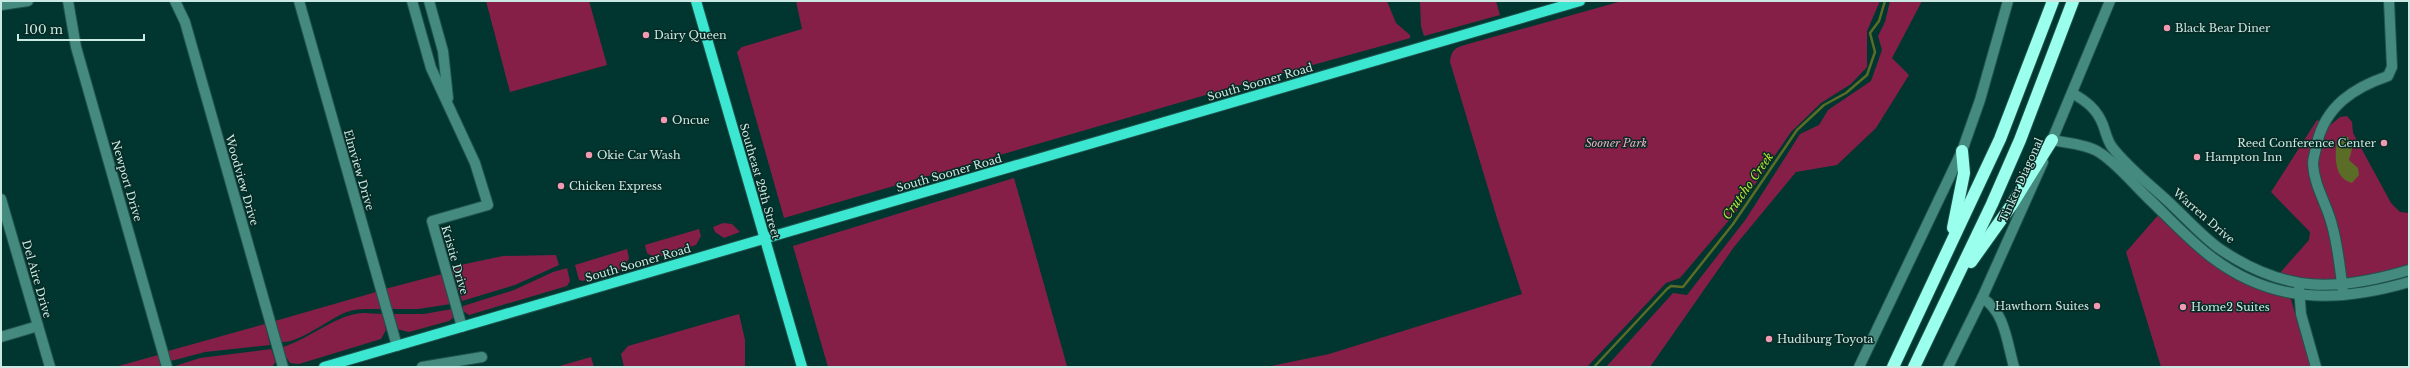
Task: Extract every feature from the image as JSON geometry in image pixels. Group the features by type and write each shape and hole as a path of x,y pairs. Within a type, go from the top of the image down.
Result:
{"highway":[{"path":"1893,367 2000,139 2053,1"},
{"name":"Tinker Diagonal","path":"1914,367 1992,204 2020,140 2073,1"},
{"path":"1950,290 2011,206 2052,140"},
{"path":"1948,252 1963,181 1962,151"}],"main road":[{"name":"Southeast 29th Street","path":"696,1 802,367"},
{"name":"South Sooner Road","path":"324,367 1580,1"}],"street":[{"path":"1,5 28,1"},
{"name":"Newport Drive","path":"68,1 75,41 167,367"},
{"name":"Woodview Drive","path":"175,1 185,22 283,367"},
{"name":"Elmview Drive","path":"299,1 397,346"},
{"name":"Kristie Drive","path":"412,1 431,68 449,104 475,163 488,205 432,221 462,327"},
{"name":"Kristie Drive","path":"429,1 443,51 449,104"},
{"path":"1859,367 1962,151 1980,100 2008,1"},
{"name":"Tinker Diagonal","path":"1948,367 1982,298 2052,140 2110,1"},
{"path":"2343,296 2332,223 2321,198 2313,163 2321,128 2327,117 2340,101 2354,90 2388,76 2392,67 2389,1"},
{"name":"Warren Drive","path":"2072,93 2091,106 2101,120 2112,147 2218,248 2271,277 2299,288 2343,296 2381,290 2409,282"},
{"name":"Warren Drive","path":"2052,140 2096,150 2211,256 2242,277 2262,287 2299,288 2342,285 2371,281 2409,270"},
{"name":"Del Aire Drive","path":"1,199 4,220 50,367"},
{"path":"2299,288 2301,314 2316,367"},
{"path":"1982,298 1992,304 1999,313 2014,367"},
{"path":"1,337 38,326"},
{"path":"422,367 482,357"}],"green space":[{"path":"486,1 589,1 607,65 510,92"},
{"path":"796,1 1387,1 1396,23 1410,35 1410,38 1240,85 784,218 737,52 742,47 802,29"},
{"path":"1420,1 1496,1 1500,15 1424,36 1421,26"},
{"name":"Sooner Park","path":"1622,1 1880,1 1867,31 1867,67 1851,84 1821,103 1791,132 1736,212 1680,278 1666,283 1587,367 1267,367 1329,354 1522,294 1497,218 1450,62 1452,54 1456,48 1461,46"},
{"path":"1890,1 1922,1 1892,58 1909,75 1876,128 1837,165 1796,172 1734,247 1650,367 1606,367 1673,293 1687,295 1746,219 1800,134 1819,125 1828,110 1871,81 1882,50 1878,36 1885,22"},
{"path":"2347,116 2352,122 2353,133 2391,203 2400,212 2409,213 2409,266 2364,279 2355,277 2324,280 2293,278 2279,274 2309,240 2310,232 2271,192 2317,120 2329,126 2340,117"},
{"path":"1014,178 1067,366 828,367 793,246"},
{"path":"2160,213 2217,264 2290,296 2311,367 2161,367 2126,252"},
{"path":"723,223 732,224 740,232 724,238 715,232 713,227"},
{"path":"699,229 701,236 696,245 655,258 647,253 645,245"},
{"path":"627,249 629,258 624,268 583,281 579,280 575,265"},
{"path":"556,255 559,265 515,285 462,301 451,267 503,256"},
{"path":"567,268 570,281 567,286 469,315 463,311 463,306 514,290 553,272"},
{"path":"442,274 451,304 418,309 392,309 385,289"},
{"path":"376,292 381,309 348,311 304,336 288,342 281,342 275,321"},
{"path":"452,309 453,318 449,321 409,332 397,329 392,314 424,314"},
{"path":"353,314 383,314 386,330 381,339 299,364 290,363 286,357 283,347 333,322"},
{"path":"739,314 745,340 745,367 624,367 621,354 628,346"},
{"path":"265,324 270,345 205,352 171,361 168,351"},
{"path":"271,349 276,361 272,367 172,367 200,358"},
{"path":"158,355 162,365 157,367 115,367"},
{"path":"591,357 594,367 556,367"}],"shaded area":[{"path":"2343,136 2348,137 2350,145 2353,145 2349,160 2358,168 2359,175 2352,183 2341,176 2338,171 2336,159 2337,140"}],"waterway":[{"name":"Crutcho Creek","path":"1594,367 1667,289 1671,286 1683,287 1733,224 1797,130 1824,105 1846,93 1867,75 1875,52 1870,33 1879,21 1885,1"}],"place":[{"name":"Black Bear Diner","path":"2167,28"},
{"name":"Dairy Queen","path":"646,35"},
{"name":"Oncue","path":"664,120"},
{"name":"Reed Conference Center","path":"2384,143"},
{"name":"Okie Car Wash","path":"589,155"},
{"name":"Hampton Inn","path":"2197,157"},
{"name":"Chicken Express","path":"561,186"},
{"name":"Hawthorn Suites","path":"2097,306"},
{"name":"Home2 Suites","path":"2183,307"},
{"name":"Hudiburg Toyota","path":"1769,339"}]}
